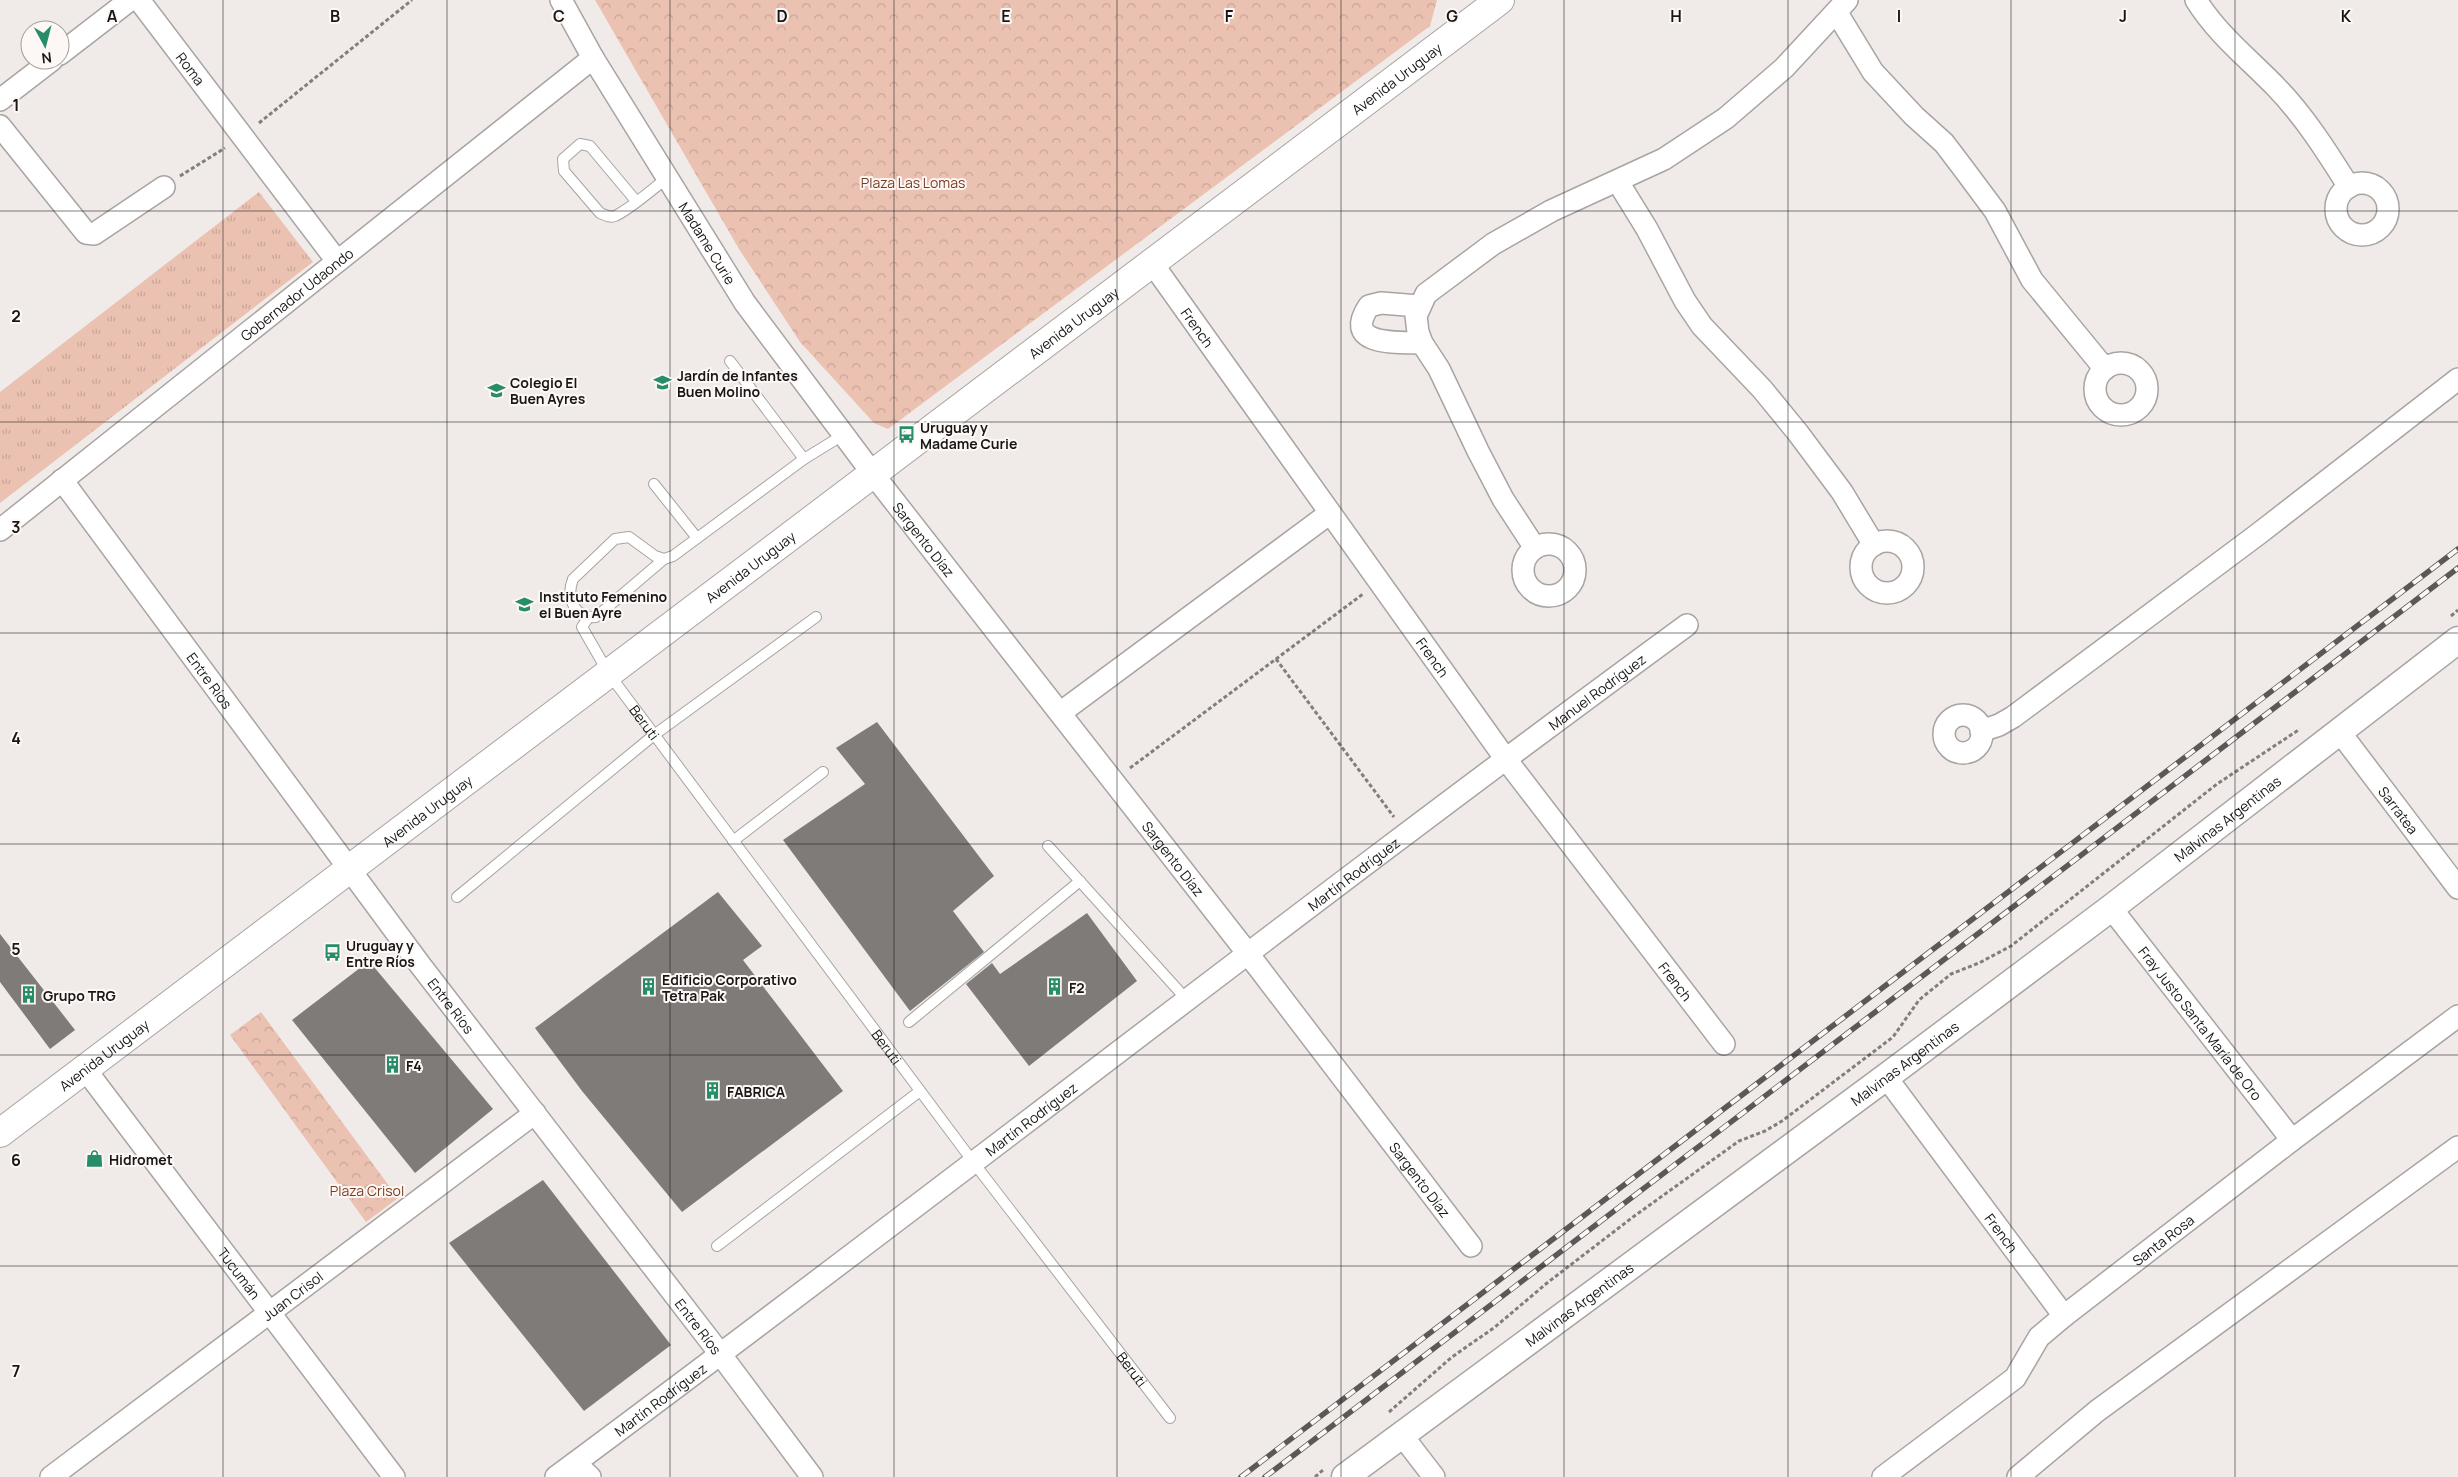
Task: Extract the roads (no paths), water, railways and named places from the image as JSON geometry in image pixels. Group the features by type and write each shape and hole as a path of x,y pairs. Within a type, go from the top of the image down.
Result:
{"main road":[{"name":"Avenida Uruguay","path":"0,1133 1152,263 1469,12 1500,0"}],"street":[{"path":"70,46 130,0"},
{"name":"Roma","path":"139,0 337,261"},
{"name":"Madame Curie","path":"561,0 593,58 745,303 873,474"},
{"path":"2196,0 2218,30 2277,88 2296,110 2325,148 2349,186"},
{"path":"1535,548 1503,499 1440,370 1422,343 1418,332 1416,316 1419,306 1426,294 1493,244 1551,211 1618,182 1664,159 1726,118 1784,68 1842,6 1873,72 1914,116 1944,143 1995,211 2032,280 2105,370"},
{"name":"Gobernador Udaondo","path":"0,530 593,58"},
{"path":"0,100 39,70"},
{"path":"0,126 86,233 94,234 164,186"},
{"path":"1618,182 1685,301 1702,326 1762,389 1798,433 1842,492 1874,545"},
{"name":"French","path":"1152,263 1505,758 1724,1044"},
{"path":"1419,306 1380,303 1369,306 1362,322 1364,332 1370,338 1382,342 1422,343"},
{"path":"1982,731 1999,725 2013,717 2264,529 2458,379"},
{"name":"Sargento Díaz","path":"873,474 1249,954 1472,1246"},
{"name":"Entre Ríos","path":"62,480 350,869 812,1477"},
{"path":"1060,713 1330,513"},
{"name":"Manuel Rodríguez","path":"1505,758 1687,625"},
{"name":"Malvinas Argentinas","path":"1337,1471 1394,1424 1886,1077 2110,908 2339,731 2450,631"},
{"name":"Sarratea","path":"2339,731 2458,888"},
{"name":"Martín Rodríguez","path":"556,1477 583,1470 721,1355 1505,758"},
{"name":"Fray Justo Santa María de Oro","path":"2110,908 2292,1140"},
{"name":"Santa Rosa","path":"1882,1477 2015,1378 2039,1338 2064,1316 2292,1140 2458,1016"},
{"name":"Tucumán","path":"85,1069 394,1477"},
{"name":"French","path":"1886,1077 2064,1316"},
{"name":"Juan Crisol","path":"50,1477 535,1113"},
{"path":"2018,1477 2097,1411 2458,1147"},
{"path":"1394,1424 1434,1477"}],"lane":[{"path":"636,201 590,146 580,144 562,159 564,171 600,213 615,217 668,178"},
{"path":"730,361 804,459"},
{"path":"664,558 596,617 588,618 579,614 570,600 570,587 574,579 615,539 629,537 655,556 664,558 673,556 804,459 843,434"},
{"path":"654,484 697,538"},
{"path":"457,897 654,734 816,617"},
{"name":"Beruti","path":"588,618 582,627 609,674 974,1163 1170,1418"},
{"path":"733,841 823,772"},
{"path":"1048,846 1188,1001"},
{"path":"909,1022 1080,881"},
{"path":"716,1246 920,1091"}],"railway":[{"path":"1241,1477 2458,549"},
{"path":"1265,1477 2458,568"}],"place":[{"name":"Jardín de Infantes Buen Molino","path":"663,383"},
{"name":"Colegio El Buen Ayres","path":"496,390"},
{"name":"Uruguay y Madame Curie","path":"906,435"},
{"name":"Instituto Femenino el Buen Ayre","path":"525,604"},
{"name":"Uruguay y Entre Ríos","path":"332,953"},
{"name":"Edificio Corporativo Tetra Pak","path":"648,987"},
{"name":"F2","path":"1055,987"},
{"name":"Grupo TRG","path":"29,995"},
{"name":"F4","path":"392,1065"},
{"name":"FABRICA","path":"713,1091"},
{"name":"Hidromet","path":"95,1159"}],"park label":[{"name":"Plaza Las Lomas","path":"913,182"},
{"name":"Plaza Crisol","path":"367,1190"}]}
